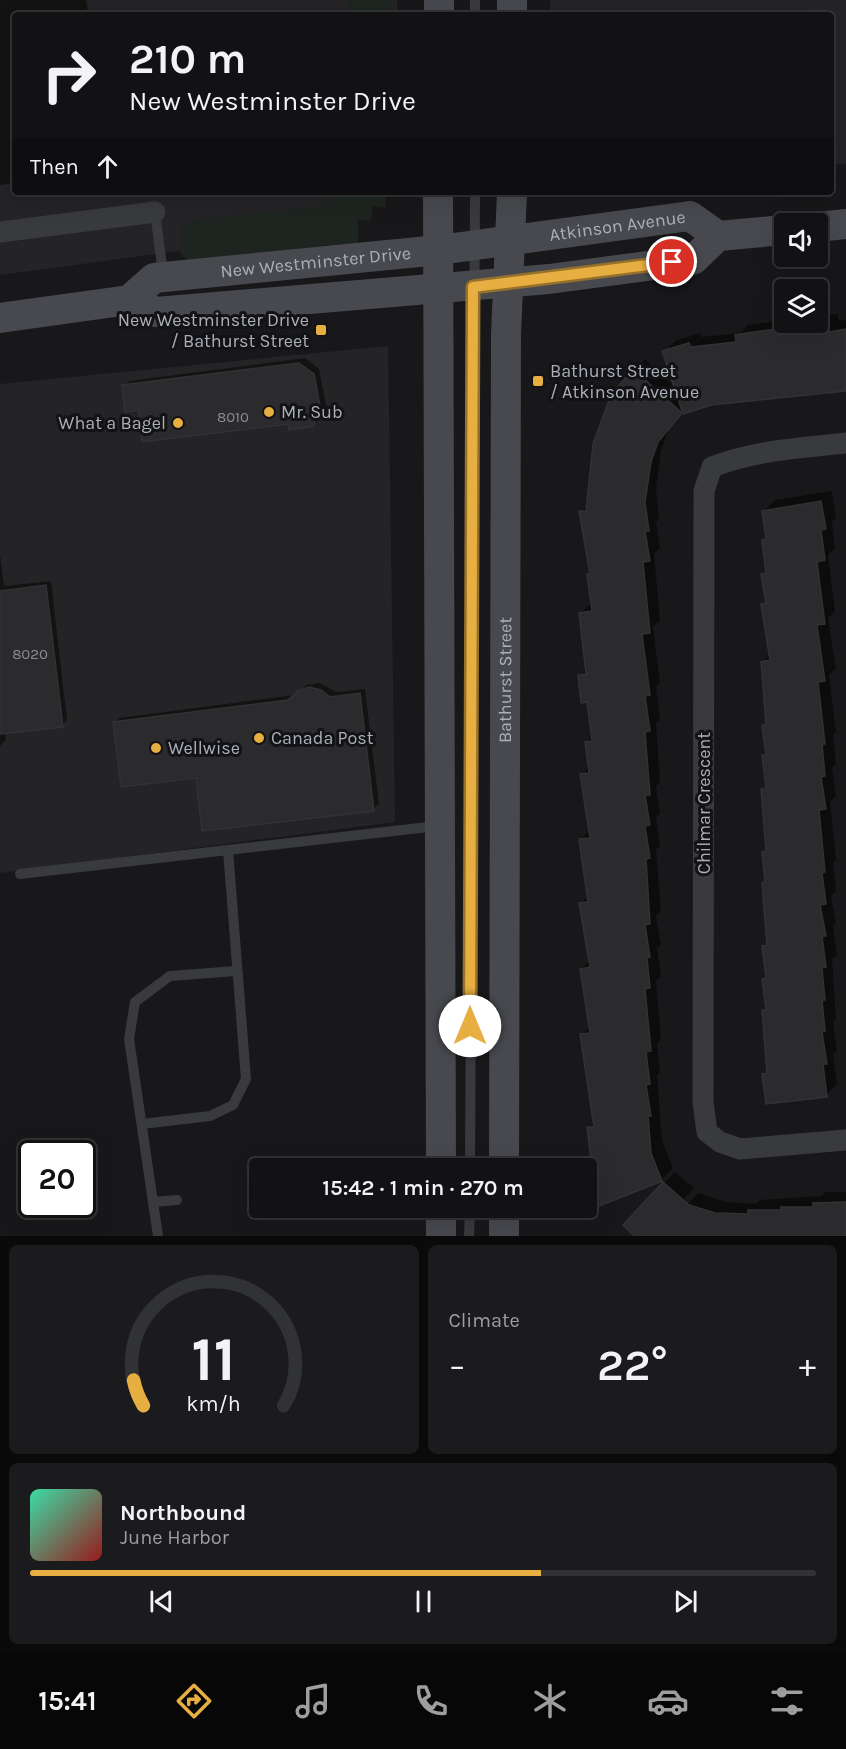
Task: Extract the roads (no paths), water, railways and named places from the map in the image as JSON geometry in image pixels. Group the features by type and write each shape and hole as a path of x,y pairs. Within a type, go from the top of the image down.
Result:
{"main road":[{"path":"438,195 441,1158"},
{"name":"Bathurst Street","path":"504,1158 507,283 512,195"},
{"name":"Atkinson Avenue","path":"507,283 693,260 718,236 690,216 509,241"},
{"path":"828,226 846,224"},
{"path":"718,236 774,231"},
{"name":"New Westminster Drive","path":"507,283 156,312 129,300 154,278 509,241"},
{"path":"0,318 129,300"},
{"path":"441,1218 441,1236"},
{"path":"504,1218 504,1236"}],"street":[{"path":"0,232 155,212"},
{"name":"Chilmar Crescent","path":"846,443 773,451 736,458 712,467 704,491 703,1102 707,1132 720,1142 740,1149 846,1140"}],"lane":[{"path":"470,1158 475,195"},
{"path":"155,212 164,277"},
{"path":"20,874 440,826"},
{"path":"142,1124 210,1116 233,1105 246,1079 228,850"},
{"path":"158,1236 129,1039 135,1002 170,976 236,971"},
{"path":"153,1203 177,1200"},
{"path":"469,1236 470,1218"}],"place":[{"name":"New Westminster Drive / Bathurst Street","path":"321,330"},
{"name":"Bathurst Street / Atkinson Avenue","path":"538,381"},
{"name":"Mr. Sub","path":"269,412"},
{"name":"What a Bagel","path":"178,423"},
{"name":"Canada Post","path":"259,738"},
{"name":"Wellwise","path":"156,748"}]}
